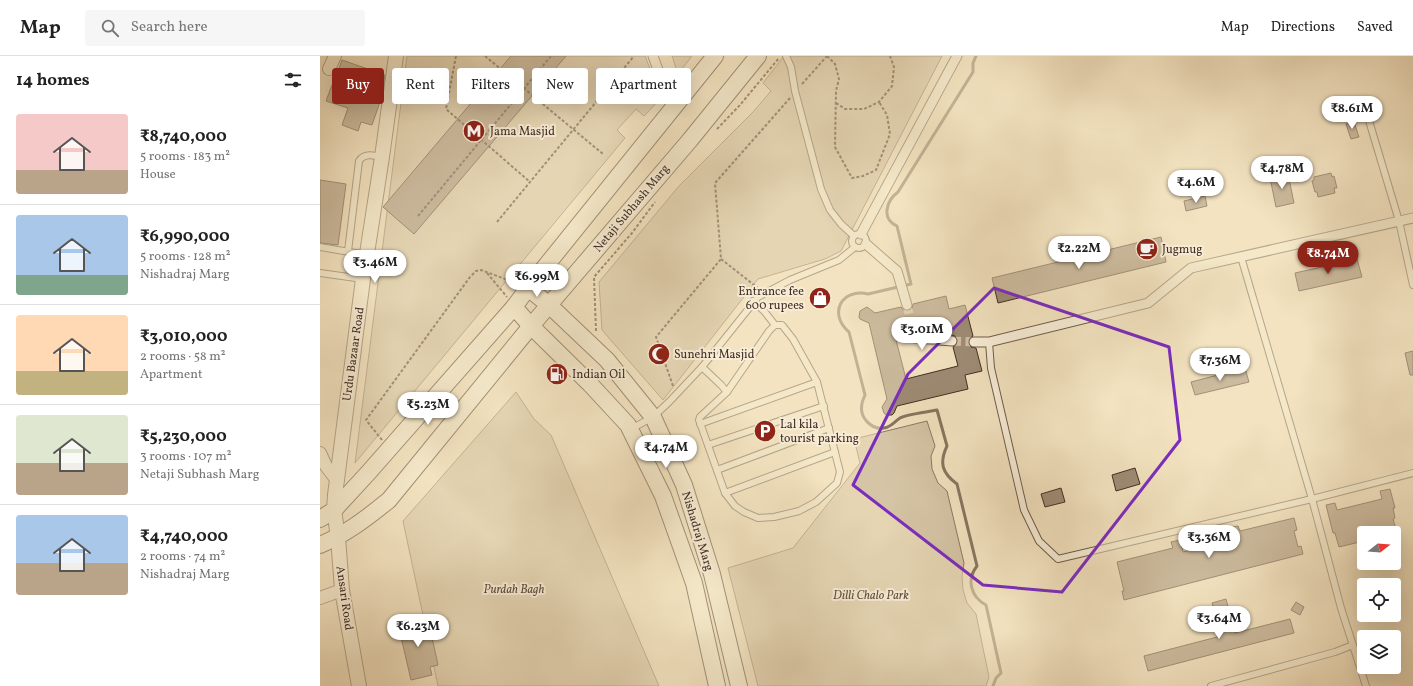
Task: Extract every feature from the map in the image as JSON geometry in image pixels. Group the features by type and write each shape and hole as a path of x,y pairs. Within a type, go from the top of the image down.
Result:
{"main road":[{"path":"320,519 334,510 514,307 715,56"},
{"name":"Netaji Subhash Marg","path":"320,545 338,537 365,520 389,500 531,326 690,140 758,56"},
{"name":"Nishadraj Marg","path":"528,288 549,305 607,360 653,417 684,485 712,574 739,686"},
{"name":"Nishadraj Marg","path":"514,307 628,425 663,496 694,583 717,686"}],"street":[{"path":"329,69 335,56"},
{"name":"Urdu Bazaar Road","path":"334,510 336,479 363,279 368,255 396,56"},
{"path":"653,56 672,108"},
{"path":"858,235 957,56"},
{"path":"974,342 989,342 1148,303 1191,268 1413,218"},
{"path":"866,244 898,270 905,301"},
{"path":"912,327 915,338 952,341"},
{"path":"320,453 326,466 336,479"},
{"name":"Ansari Road","path":"334,510 338,537 342,590 359,686"},
{"path":"320,598 342,590"}],"lane":[{"path":"630,430 653,417 676,395 702,367 754,301 764,292 838,260 855,247 860,248 866,244 866,238 858,235 841,224 830,210 821,189 795,91 791,67 786,56"},
{"path":"1367,114 1399,221 1413,284"},
{"path":"348,251 360,158 371,155 382,157"},
{"path":"855,247 852,240 858,235"},
{"path":"320,247 368,255"},
{"path":"1242,257 1312,499 1341,608 1366,686"},
{"path":"320,273 363,279"},
{"path":"754,301 775,325"},
{"path":"775,325 782,325 793,339 817,382 840,472 837,483 816,502 799,511 774,517 758,518 735,506 725,493 700,424 700,417 727,392 768,331 775,325"},
{"path":"989,342 991,368 1024,510 1039,541 1058,559 1312,499 1413,472"},
{"path":"702,367 727,392"},
{"path":"700,424 817,382"},
{"path":"708,445 824,406"},
{"path":"717,470 829,428"},
{"path":"725,493 835,452"},
{"path":"1211,686 1335,652 1354,645"}],"path":[{"path":"456,56 446,109 530,182"},
{"path":"485,56 500,68"},
{"path":"551,56 524,88 602,154"},
{"path":"497,222 634,56"},
{"path":"714,131 740,106 781,56"},
{"path":"676,395 656,337 721,259 715,184 827,56 835,64 839,79 836,91 835,147 852,178 863,176 876,170 890,134 887,115 880,102"},
{"path":"836,103 845,109 864,109 880,102 892,86 894,67 890,56"},
{"path":"418,216 511,104"},
{"path":"601,337 596,331 594,277 632,233 656,201"},
{"path":"721,259 764,292"},
{"path":"389,449 366,420 470,277 476,271 481,270 528,288"},
{"path":"486,272 514,307"}],"highlighted area":[{"path":"994,288 1169,347 1180,440 1062,592 983,585 853,485 908,374"}],"green space":[{"path":"407,56 645,56 650,68 596,68 596,104 655,104 644,116 636,109 617,130 625,138 355,463 401,104 449,104 449,68 405,68"},
{"path":"672,56 692,56 683,68 676,68"},
{"path":"784,56 942,56 841,251 825,259 758,279 663,400 602,330 599,282 679,186 753,112 771,91 763,83"},
{"name":"Purdah Bagh","path":"516,392 534,419 551,435 659,686 438,686 403,521"},
{"name":"Dilli Chalo Park","path":"927,421 935,446 931,456 932,469 938,483 947,491 964,563 962,576 963,590 967,603 976,614 989,677 986,686 758,686 728,568 793,548 860,463 854,439"}],"building":[{"name":"Jama Masjid","path":"511,56 566,56 556,68 532,68 532,96 414,234 383,207 470,104 524,104 524,68 501,68"},
{"path":"342,60 365,68 339,68"},
{"path":"332,85 332,103 326,101"},
{"path":"335,104 379,104 372,125 361,122 358,131 342,125 348,108"},
{"path":"1354,122 1359,137 1351,139 1346,124"},
{"path":"1331,173 1332,177 1334,176 1337,188 1334,188 1335,193 1318,197 1312,181 1314,180 1314,177"},
{"path":"1288,174 1294,203 1276,207 1270,178"},
{"path":"320,180 346,184 338,245 320,243"},
{"path":"1205,196 1207,206 1186,211 1184,201"},
{"path":"1161,237 1166,262 998,303 992,278"},
{"path":"1357,259 1362,277 1299,291 1295,273"},
{"path":"946,296 949,309 965,305 973,336 968,342 971,347 976,348 982,371 965,375 968,389 897,406 892,415 886,415 882,407 887,399 869,323 860,319 860,311 867,307 875,313 901,307 903,310 908,311 912,309 913,304","holes":["947,319 951,335 958,339 957,344 953,347 958,366 906,379 894,332 906,329 908,323 911,321 916,322 918,326"]},
{"path":"1413,351 1413,375 1410,375 1405,353"},
{"path":"1245,368 1249,382 1195,395 1191,382"},
{"path":"1135,468 1140,484 1116,491 1112,475"},
{"path":"1061,488 1065,502 1045,507 1041,494"},
{"path":"1390,489 1395,508 1393,508 1395,518 1393,519 1395,526 1357,526 1357,543 1339,547 1335,533 1333,533 1326,505 1335,503 1337,510 1382,499 1380,491"},
{"path":"1294,518 1297,530 1294,531 1298,547 1301,546 1303,554 1124,600 1122,591 1124,591 1117,562 1173,548 1171,542 1180,540 1183,552 1231,540 1228,528 1238,526 1240,531"},
{"path":"1226,599 1235,633 1290,619 1294,633 1148,671 1144,656 1221,636 1212,603"},
{"path":"1296,602 1304,607 1300,615 1291,610"},
{"path":"421,618 423,626 429,624 438,665 430,667 432,675 411,680 398,624"}],"waterway":[{"path":"976,56 973,63 973,72 898,192 888,205 887,215 892,223 897,226 911,284 868,294 859,293 851,295 840,304 839,318 849,332 865,395 862,402 862,414 867,422 875,427 884,428 900,418 912,414 937,410 947,446 943,458 943,467 948,476 957,484 977,566 972,577 972,588 977,598 986,605 1001,673 996,678 993,686"}],"tunnel":[{"path":"907,305 912,327"},
{"path":"952,341 974,342"}],"place":[{"name":"Jama Masjid","path":"474,131"},
{"name":"Jugmug","path":"1147,249"},
{"name":"Entrance fee 600 rupees","path":"820,298"},
{"name":"Sunehri Masjid","path":"659,354"},
{"name":"Indian Oil","path":"557,374"},
{"name":"Lal kila tourist parking","path":"765,431"}]}
